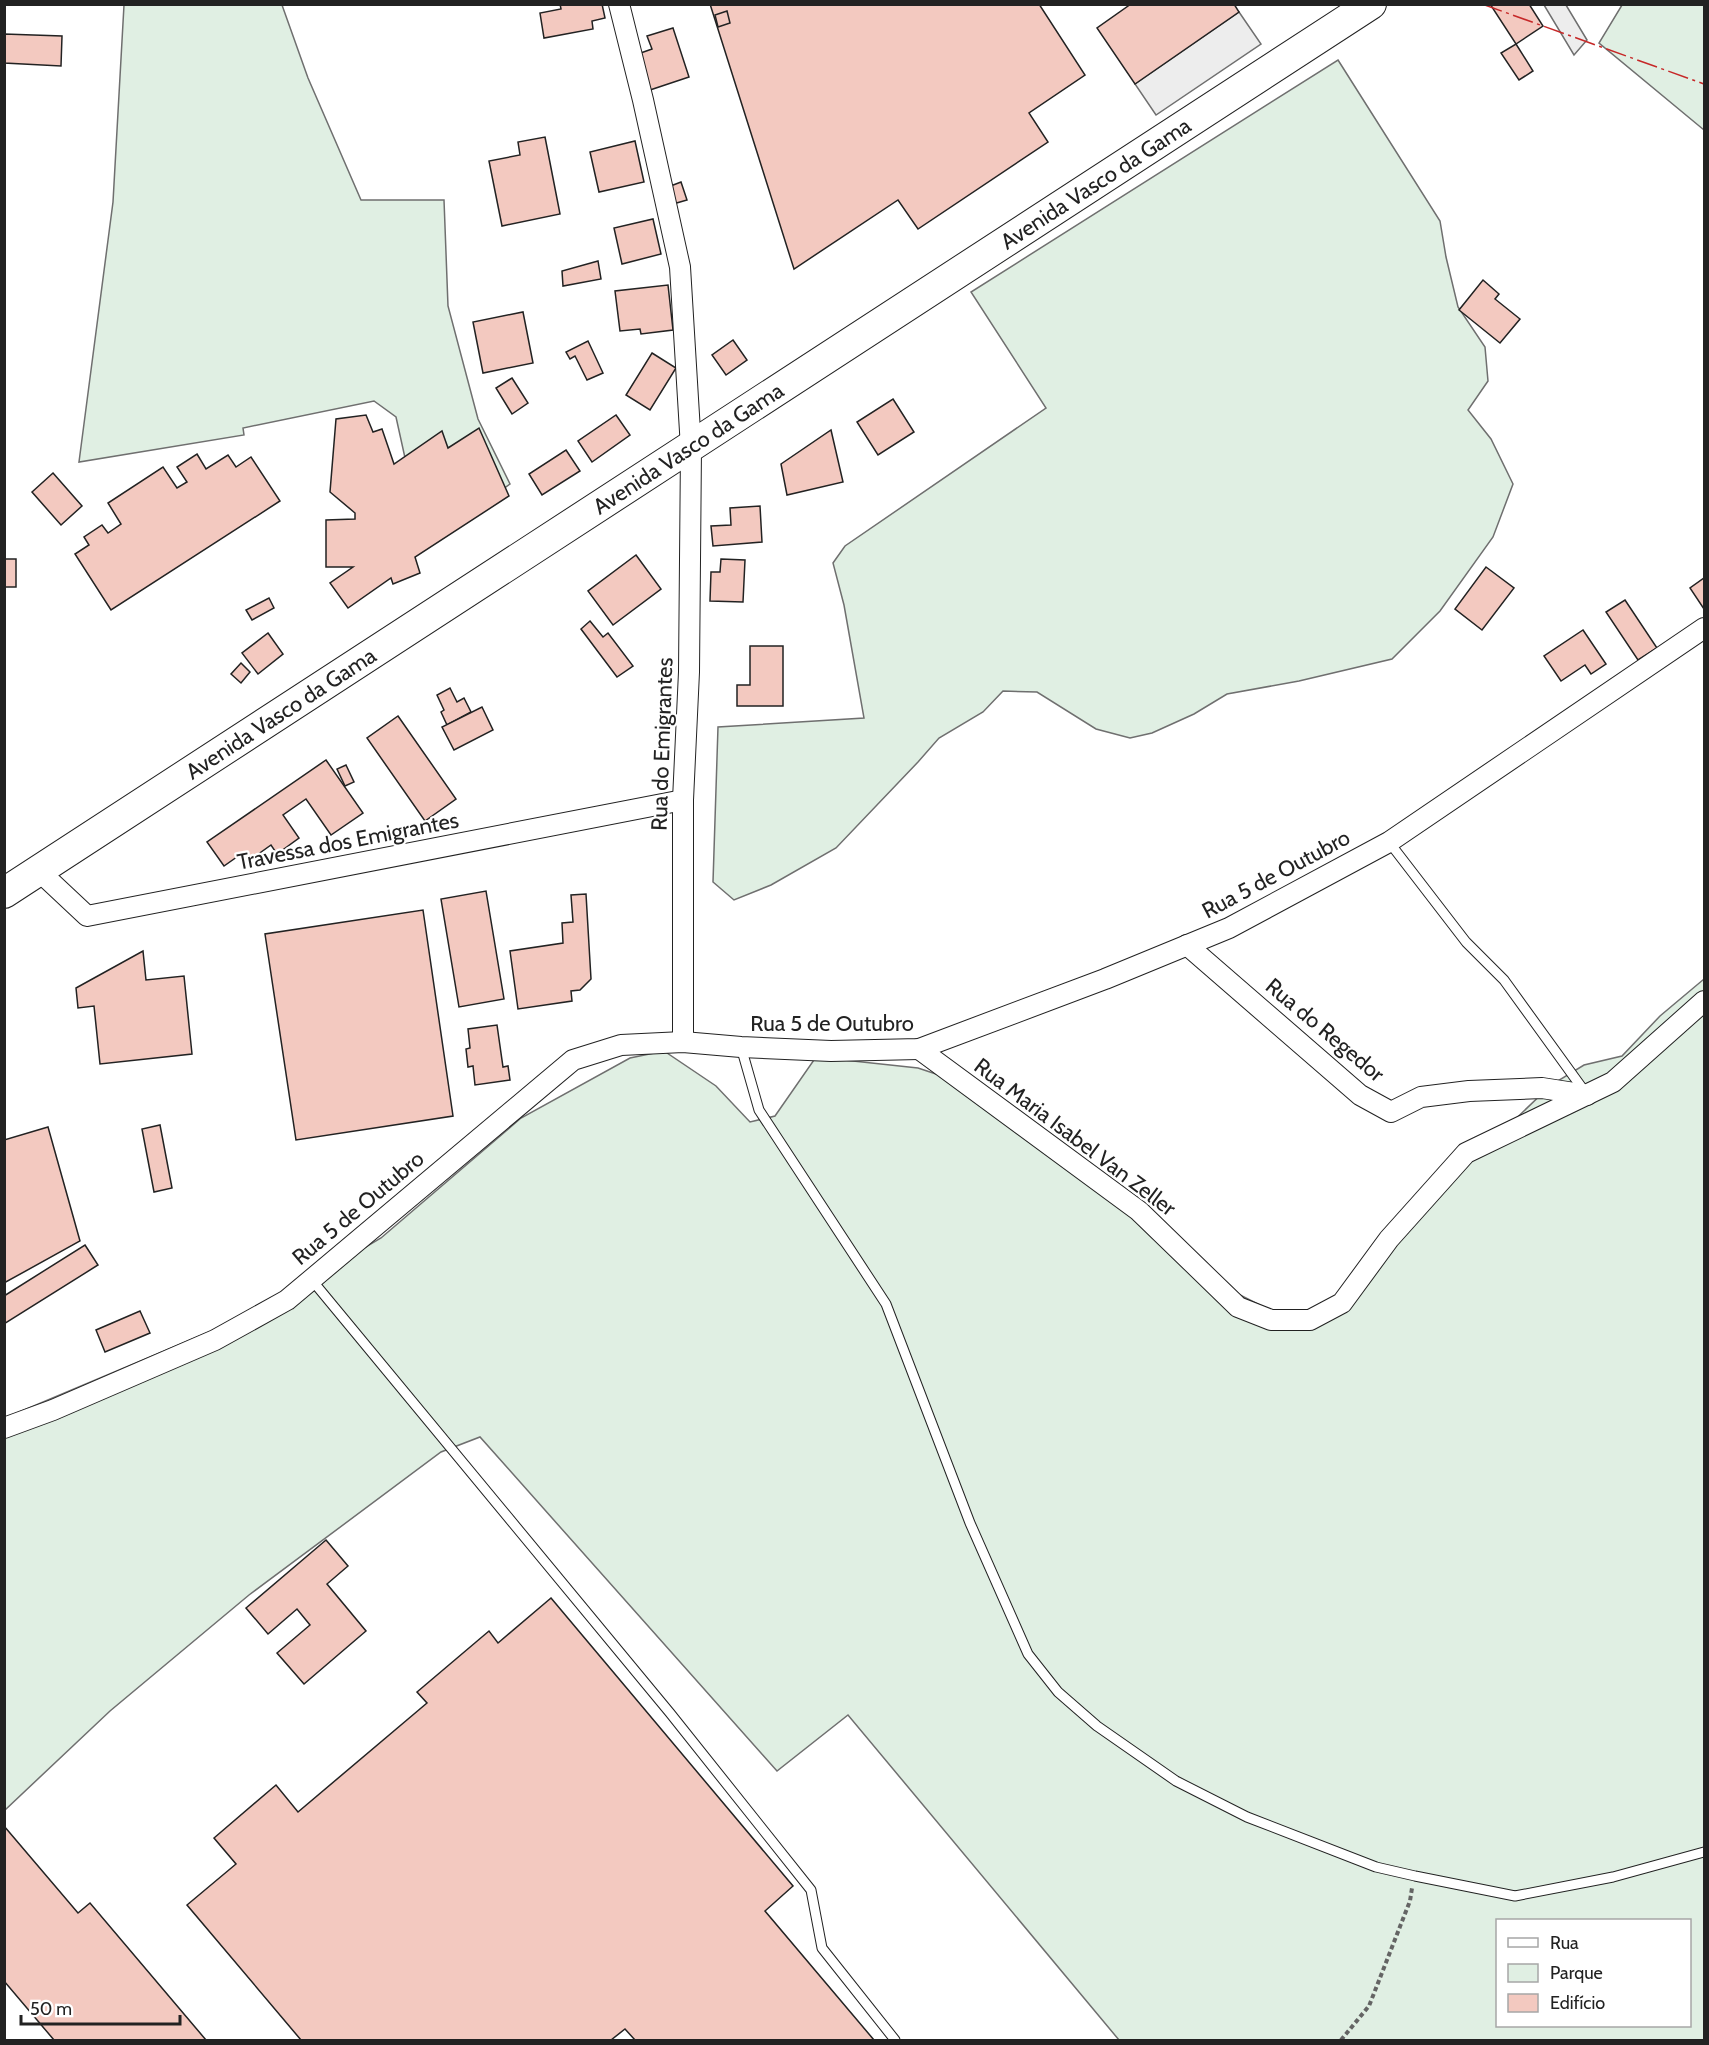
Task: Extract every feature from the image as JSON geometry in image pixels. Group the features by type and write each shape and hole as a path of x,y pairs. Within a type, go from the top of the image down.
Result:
{"main road":[{"name":"Avenida Vasco da Gama","path":"4,893 1371,4"}],"street":[{"name":"Rua do Emigrantes","path":"619,4 680,267 691,448 689,672 683,800 683,1042"},
{"name":"Rua 5 de Outubro","path":"4,1428 53,1410 215,1340 287,1300 573,1060 621,1045 683,1042 831,1051 919,1049 1105,979 1228,928 1389,842 1704,628"},
{"name":"Travessa dos Emigrantes","path":"39,871 87,916 683,800"},
{"name":"Rua do Regedor","path":"1188,945 1360,1095 1391,1112 1421,1097 1469,1091 1542,1088 1587,1095"},
{"name":"Rua Maria Isabel Van Zeller","path":"919,1049 1139,1211 1238,1307 1271,1320 1310,1320 1342,1303 1389,1239 1467,1153 1613,1082 1704,1001"}],"lane":[{"path":"1389,842 1466,942 1504,980 1587,1095"},
{"path":"741,1047 759,1110 886,1304 980,1545 1028,1654 1052,1685 1097,1726 1176,1781 1247,1817 1376,1867 1415,1876 1515,1896 1613,1877 1704,1852"},
{"path":"311,1280 669,1713 811,1890 822,1948 895,2040"}],"path":[{"path":"1341,2040 1369,2006 1410,1901 1415,1876"}],"green space":[{"path":"124,5 282,5 308,78 361,200 444,200 448,306 478,419 510,484 424,544 396,417 374,401 243,428 244,435 79,462 113,202"},
{"path":"1622,5 1704,5 1704,130 1599,43"},
{"path":"1338,60 1440,221 1458,307 1485,347 1488,381 1468,410 1491,439 1513,484 1493,537 1440,611 1392,659 1299,681 1227,694 1194,714 1152,733 1130,738 1096,729 1037,692 1003,691 983,712 939,738 836,848 771,885 734,900 713,882 718,727 864,718 844,605 833,563 845,546 1046,408 971,292"},
{"path":"1704,979 1704,2040 1119,2040 848,1715 777,1771 480,1437 441,1452 249,1595 110,1711 5,1810 5,1418 257,1312 381,1238 521,1118 630,1058 664,1051 716,1086 750,1122 775,1116 816,1057 918,1068 990,1092 1200,1267 1240,1295 1280,1315 1332,1307 1458,1174 1551,1085 1584,1065 1622,1056 1660,1016"}],"shaded area":[{"path":"1544,5 1566,5 1587,40 1574,55"},
{"path":"1239,12 1261,44 1156,115 1135,84"}],"building":[{"path":"560,4 602,4 605,18 592,21 593,29 544,38 540,13 561,9"},
{"path":"710,4 1039,4 1085,75 1029,113 1048,142 918,229 898,200 794,269"},
{"path":"1131,4 1234,4 1239,12 1135,84 1097,28"},
{"path":"1490,4 1529,4 1543,26 1516,44"},
{"path":"727,11 730,23 718,27 715,15"},
{"path":"673,28 689,77 647,91 635,55 652,49 647,36"},
{"path":"4,34 62,36 61,66 4,63"},
{"path":"1516,44 1533,71 1519,80 1501,53"},
{"path":"545,137 560,214 502,226 489,161 520,155 518,142"},
{"path":"635,141 644,182 599,192 590,152"},
{"path":"681,182 687,200 673,204 668,187"},
{"path":"653,219 661,254 622,264 614,228"},
{"path":"598,261 601,279 563,286 562,271"},
{"path":"1483,280 1499,294 1495,299 1520,319 1500,343 1459,310"},
{"path":"668,285 673,330 641,334 640,329 620,331 615,291"},
{"path":"523,312 533,363 483,373 473,322"},
{"path":"733,340 747,360 726,375 712,355"},
{"path":"588,341 603,373 587,380 575,356 570,359 566,352"},
{"path":"652,353 676,368 650,410 626,395"},
{"path":"512,378 528,403 512,414 496,388"},
{"path":"893,399 914,432 878,455 857,422"},
{"path":"366,415 373,432 382,429 394,464 442,431 448,448 479,428 509,496 415,557 420,573 393,584 391,578 348,608 330,583 353,567 326,567 326,520 355,519 355,513 330,492 336,419"},
{"path":"616,415 630,435 592,462 578,441"},
{"path":"831,430 843,482 787,495 781,464"},
{"path":"566,450 580,471 542,495 529,474"},
{"path":"197,454 206,469 228,455 236,467 251,457 280,501 111,610 75,554 89,545 84,537 102,525 108,533 121,524 108,503 163,467 177,488 187,482 177,467"},
{"path":"53,473 82,506 61,525 32,492"},
{"path":"760,506 762,542 713,546 711,526 731,525 730,508"},
{"path":"636,555 661,589 613,625 588,591"},
{"path":"4,559 16,559 16,587 4,587"},
{"path":"721,559 745,560 743,602 710,601 711,572 720,572"},
{"path":"1486,567 1514,588 1482,630 1455,609"},
{"path":"1704,578 1704,609 1690,588"},
{"path":"269,598 274,608 252,620 246,610"},
{"path":"1625,600 1657,648 1638,660 1606,612"},
{"path":"590,621 603,637 608,633 633,666 617,677 581,629"},
{"path":"1583,630 1606,664 1591,674 1585,665 1561,681 1544,656"},
{"path":"268,633 283,654 258,674 242,653"},
{"path":"750,646 783,646 783,706 737,706 737,685 750,685"},
{"path":"241,663 250,672 241,683 231,674"},
{"path":"450,688 457,702 464,698 471,712 447,725 441,712 444,710 437,695"},
{"path":"482,707 493,730 454,750 442,727"},
{"path":"398,716 456,799 425,821 367,738"},
{"path":"326,760 363,813 331,835 306,799 283,815 299,838 277,854 271,845 250,860 244,852 224,866 207,842"},
{"path":"346,765 354,782 345,786 337,769"},
{"path":"486,891 504,999 459,1007 441,899"},
{"path":"586,894 591,979 580,990 571,991 572,1001 518,1009 510,951 563,943 562,923 573,922 571,895"},
{"path":"423,910 453,1116 296,1140 265,934"},
{"path":"143,951 146,980 184,976 192,1054 100,1064 94,1006 78,1008 76,988"},
{"path":"497,1025 503,1067 508,1066 510,1080 475,1085 473,1066 468,1067 466,1049 470,1048 468,1029"},
{"path":"160,1125 172,1188 154,1192 142,1129"},
{"path":"48,1127 80,1241 4,1283 4,1140"},
{"path":"85,1245 98,1265 4,1324 4,1296"},
{"path":"140,1311 150,1333 105,1352 96,1330"},
{"path":"326,1540 348,1566 327,1584 366,1631 304,1684 277,1653 310,1625 297,1609 268,1634 246,1608"},
{"path":"551,1598 793,1886 765,1911 874,2040 635,2040 625,2029 611,2040 301,2040 187,1905 236,1864 214,1838 276,1785 298,1812 427,1703 417,1692 489,1631 498,1643"},
{"path":"4,1826 78,1913 90,1903 206,2040 54,2040 4,1981"}],"power":[{"path":"1482,4 1704,84"}]}
